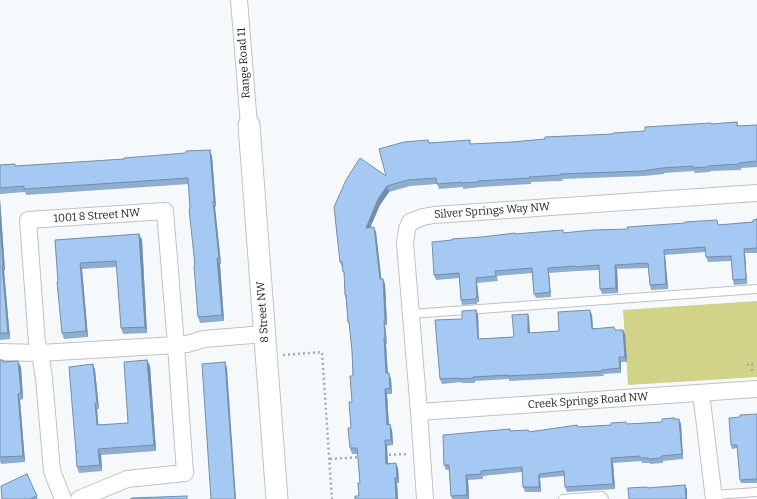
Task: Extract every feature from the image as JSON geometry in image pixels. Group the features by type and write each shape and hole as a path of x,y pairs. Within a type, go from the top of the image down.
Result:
{"street":[{"name":"Range Road 11","path":"239,0 249,125"},
{"name":"8 Street NW","path":"249,125 277,499"},
{"name":"Silver Springs Way NW","path":"425,499 405,243 407,229 410,222 423,217 442,214 757,193"},
{"name":"1001 8 Street NW","path":"63,499 52,471 44,378 37,343 28,220 165,211 182,345 185,474 127,478 80,499"},
{"path":"0,352 40,353 182,345 205,348 265,345"},
{"name":"Creek Springs Road NW","path":"419,412 757,389"},
{"path":"701,393 714,497"}],"lane":[{"path":"411,314 757,289"},
{"path":"714,497 757,492"},
{"path":"563,499 602,496 604,499"}],"path":[{"path":"265,345 322,352 332,499"},
{"path":"377,456 409,454"},
{"path":"330,459 362,457"}],"green space":[{"path":"757,301 757,377 628,385 623,310"}],"building":[{"path":"737,122 737,126 757,125 757,161 708,167 693,168 693,166 642,171 560,174 561,175 461,183 437,184 436,178 408,180 387,186 378,199 366,228 374,227 380,279 383,279 386,373 389,373 390,388 385,389 387,425 390,424 391,440 385,440 386,464 396,463 396,499 355,499 355,496 359,496 358,483 360,483 357,448 350,448 348,428 351,428 349,402 352,402 350,376 353,376 352,351 345,295 344,271 343,272 342,261 340,262 334,207 346,180 360,158 386,176 379,149 404,142 428,140 429,143 470,140 470,144 512,142 545,139 545,137 645,131 645,127"},
{"path":"210,150 222,315 198,317 195,265 189,209 188,178 24,189 24,186 0,188 0,165 15,164 15,166 124,159 186,153 186,151"},
{"path":"757,219 757,248 744,249 746,279 733,280 731,256 706,257 705,247 664,250 666,284 650,285 648,263 615,265 616,288 600,289 599,265 548,268 550,292 534,294 532,268 495,271 496,276 476,278 476,299 461,300 459,273 434,275 432,242 515,233 563,230 563,233 628,229 627,227 717,220 718,225 753,222 753,220"},
{"path":"0,222 2,265 8,333 0,333"},
{"path":"139,234 145,327 121,328 116,261 80,263 86,331 62,333 55,240"},
{"path":"476,310 478,339 514,337 512,315 528,314 528,333 559,331 558,312 590,310 592,329 614,327 615,330 623,330 625,357 619,357 620,368 602,371 440,379 435,320 462,319 462,311"},
{"path":"0,360 3,360 3,362 18,361 21,393 18,394 23,456 0,457"},
{"path":"147,360 154,445 98,449 100,465 77,467 76,453 78,452 76,452 69,367 93,364 97,403 95,403 97,425 128,423 124,362"},
{"path":"225,362 235,499 211,499 202,364"},
{"path":"757,414 757,479 740,480 737,445 731,445 729,418 740,417 740,415"},
{"path":"662,419 679,419 682,454 648,459 640,458 640,456 611,458 613,484 565,487 564,471 539,474 539,487 523,487 522,467 481,471 481,474 466,475 467,495 451,496 449,465 444,465 443,435 510,429 510,431 528,430 529,432 577,425 578,427 611,425 611,423 626,422 627,424 662,422"},
{"path":"27,474 37,496 30,499 2,499 1,486"},
{"path":"685,485 686,499 629,499 628,488"},
{"path":"187,496 187,499 130,499 132,498"}]}
